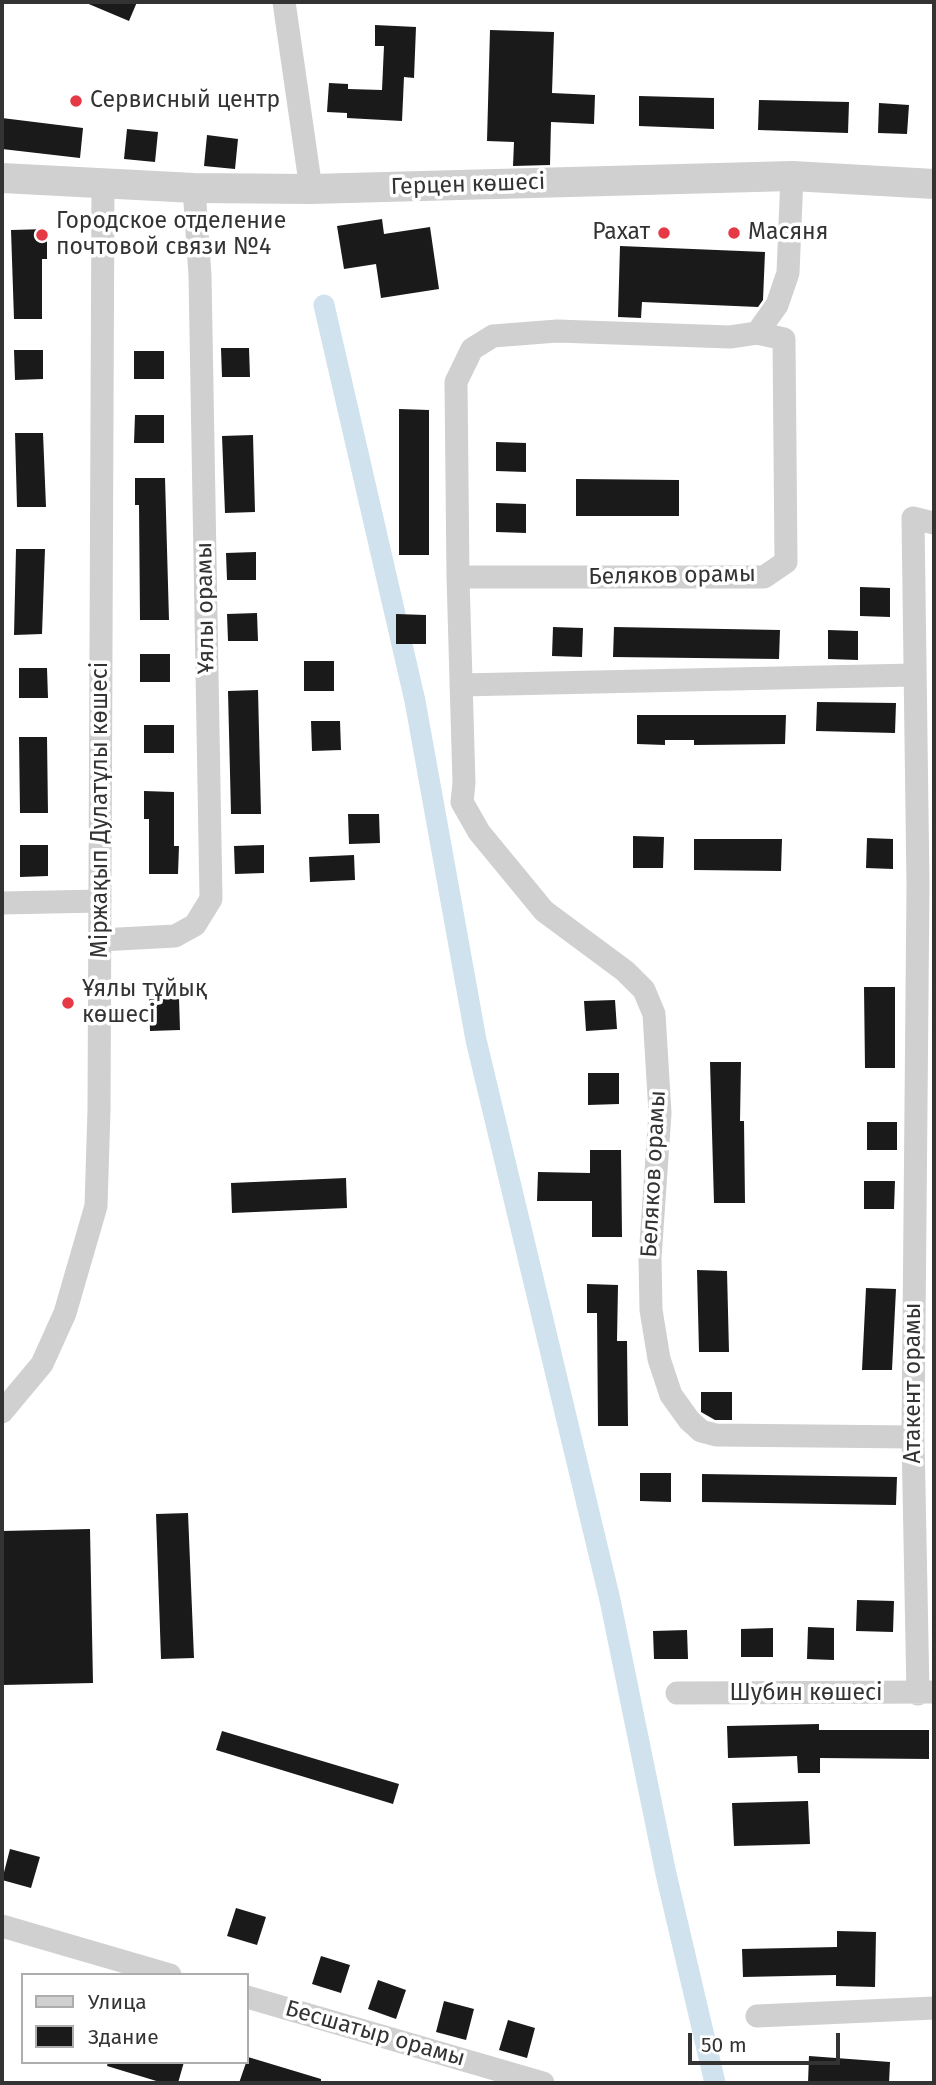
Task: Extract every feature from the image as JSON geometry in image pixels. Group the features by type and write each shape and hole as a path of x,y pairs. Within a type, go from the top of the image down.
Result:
{"street":[{"path":"284,2 311,189"},
{"path":"757,333 777,305 788,273 792,176"},
{"name":"Герцен көшесі","path":"2,178 194,188 311,189 792,176 934,184"},
{"name":"Міржақып Дулатұлы көшесі","path":"2,1412 42,1364 65,1312 96,1206 100,940 103,184"},
{"name":"Ұялы орамы","path":"100,940 175,936 195,925 211,899 200,289 194,188"},
{"name":"Беляков орамы","path":"458,577 764,577 786,562 784,339 757,333 730,337 557,331 484,338 472,349 456,382 458,577 462,803 478,832 544,911 625,971 644,990 654,1014 660,1113 650,1258 651,1310 659,1359 671,1395 689,1420 701,1431 716,1435 914,1437"},
{"name":"Атакент орамы","path":"926,1693 914,1437 926,885 912,518 934,523"},
{"path":"461,685 920,689"},
{"path":"2,904 100,901"},
{"name":"Шубин көшесі","path":"677,1693 926,1693"},
{"path":"2,1926 163,1973"},
{"name":"Бесшатыр орамы","path":"248,1997 543,2083"},
{"path":"757,2016 934,2008"}],"building":[{"path":"84,2 137,2 129,21"},
{"path":"375,25 416,27 414,78 404,77 402,121 347,118 347,113 327,112 329,83 348,84 348,89 382,90 384,46 375,46"},
{"path":"490,30 554,32 552,93 595,95 594,124 551,122 550,165 513,166 514,142 487,141"},
{"path":"639,96 714,98 714,129 639,126"},
{"path":"759,100 849,102 848,133 758,130"},
{"path":"879,103 909,105 907,134 878,133"},
{"path":"2,118 83,128 80,158 2,149"},
{"path":"127,129 158,132 155,162 124,159"},
{"path":"207,135 238,139 235,169 204,166"},
{"path":"382,219 384,234 430,227 439,289 381,298 376,264 344,269 337,226"},
{"path":"47,229 47,259 42,259 42,319 14,319 11,230"},
{"path":"620,246 765,252 763,300 758,307 642,302 641,318 618,317"},
{"path":"221,348 249,348 250,377 222,377"},
{"path":"14,350 43,350 43,379 15,380"},
{"path":"134,351 164,351 164,379 134,379"},
{"path":"399,409 429,410 429,555 399,555"},
{"path":"135,415 164,415 164,443 134,443"},
{"path":"15,433 43,433 46,507 17,507"},
{"path":"253,435 255,512 225,513 222,436"},
{"path":"496,442 526,443 526,472 496,471"},
{"path":"135,478 165,478 169,620 140,620 139,505 135,505"},
{"path":"576,479 679,480 679,516 576,516"},
{"path":"496,503 526,504 526,533 496,532"},
{"path":"16,549 45,549 42,634 14,635"},
{"path":"256,552 256,580 227,580 226,553"},
{"path":"860,587 890,588 890,617 860,616"},
{"path":"257,613 258,641 228,641 227,614"},
{"path":"396,614 426,615 426,644 396,644"},
{"path":"553,627 583,628 582,657 552,656"},
{"path":"614,627 780,630 779,659 613,657"},
{"path":"828,630 858,631 858,660 828,659"},
{"path":"140,654 170,654 170,682 140,682"},
{"path":"304,661 334,661 334,691 304,691"},
{"path":"19,668 47,668 48,698 19,698"},
{"path":"258,690 261,814 231,814 228,691"},
{"path":"817,702 896,703 895,733 816,731"},
{"path":"637,715 786,715 785,744 694,745 694,740 665,740 665,745 637,744"},
{"path":"311,721 340,721 341,750 312,751"},
{"path":"144,725 174,725 174,753 144,753"},
{"path":"19,737 47,737 48,813 20,813"},
{"path":"144,791 174,792 174,846 179,846 178,874 149,874 149,819 144,819"},
{"path":"348,814 379,814 380,843 349,844"},
{"path":"633,836 664,837 663,868 633,868"},
{"path":"867,838 893,839 893,869 866,868"},
{"path":"694,839 782,839 781,871 694,870"},
{"path":"20,845 48,845 48,876 20,877"},
{"path":"264,845 264,873 235,874 234,846"},
{"path":"354,855 355,880 310,882 309,857"},
{"path":"864,987 895,987 895,1068 865,1068"},
{"path":"179,998 180,1030 150,1031 149,999"},
{"path":"615,1000 617,1029 586,1031 584,1001"},
{"path":"710,1062 741,1062 740,1121 744,1121 745,1203 714,1203"},
{"path":"588,1073 619,1073 619,1104 588,1105"},
{"path":"867,1122 897,1122 897,1150 867,1150"},
{"path":"590,1150 621,1150 622,1237 592,1237 592,1201 537,1201 538,1172 590,1173"},
{"path":"346,1178 347,1208 232,1213 231,1183"},
{"path":"864,1181 895,1181 894,1209 864,1209"},
{"path":"697,1270 727,1271 729,1352 699,1352"},
{"path":"587,1284 618,1285 617,1341 627,1341 628,1426 598,1426 597,1313 587,1313"},
{"path":"866,1288 896,1289 892,1370 862,1370"},
{"path":"701,1392 732,1392 732,1420 715,1420 701,1412"},
{"path":"640,1473 671,1473 671,1502 640,1501"},
{"path":"702,1474 897,1477 896,1505 702,1502"},
{"path":"188,1513 194,1658 161,1659 156,1514"},
{"path":"90,1529 93,1683 2,1685 2,1531"},
{"path":"857,1600 894,1601 893,1632 856,1631"},
{"path":"808,1627 834,1628 834,1660 807,1659"},
{"path":"773,1628 773,1657 741,1657 741,1629"},
{"path":"687,1630 688,1659 654,1659 653,1631"},
{"path":"819,1724 819,1730 929,1730 929,1759 820,1758 820,1773 798,1773 797,1756 728,1758 727,1726"},
{"path":"222,1731 399,1784 393,1804 216,1750"},
{"path":"808,1801 810,1844 734,1846 732,1803"},
{"path":"10,1849 40,1857 31,1888 2,1880"},
{"path":"236,1908 266,1917 257,1945 227,1936"},
{"path":"837,1931 876,1932 875,1987 836,1986 836,1975 743,1977 742,1949 837,1947"},
{"path":"321,1956 350,1965 341,1993 312,1984"},
{"path":"378,1980 406,1990 396,2019 368,2009"},
{"path":"444,2001 474,2009 466,2040 436,2032"},
{"path":"508,2020 535,2028 527,2058 499,2050"},
{"path":"809,2056 890,2062 889,2083 808,2083"},
{"path":"248,2057 321,2079 321,2083 239,2083 246,2064 248,2064"},
{"path":"183,2064 178,2083 163,2083 107,2066"}],"waterway":[{"path":"324,305 415,701 476,1040 610,1600 666,1874 715,2083"}],"place":[{"name":"Сервисный центр","path":"76,101"},
{"name":"Рахат","path":"664,233"},
{"name":"Масяня","path":"734,233"},
{"name":"Городское отделение почтовой связи №4","path":"42,235"},
{"name":"Ұялы тұйық көшесі","path":"68,1003"}]}
